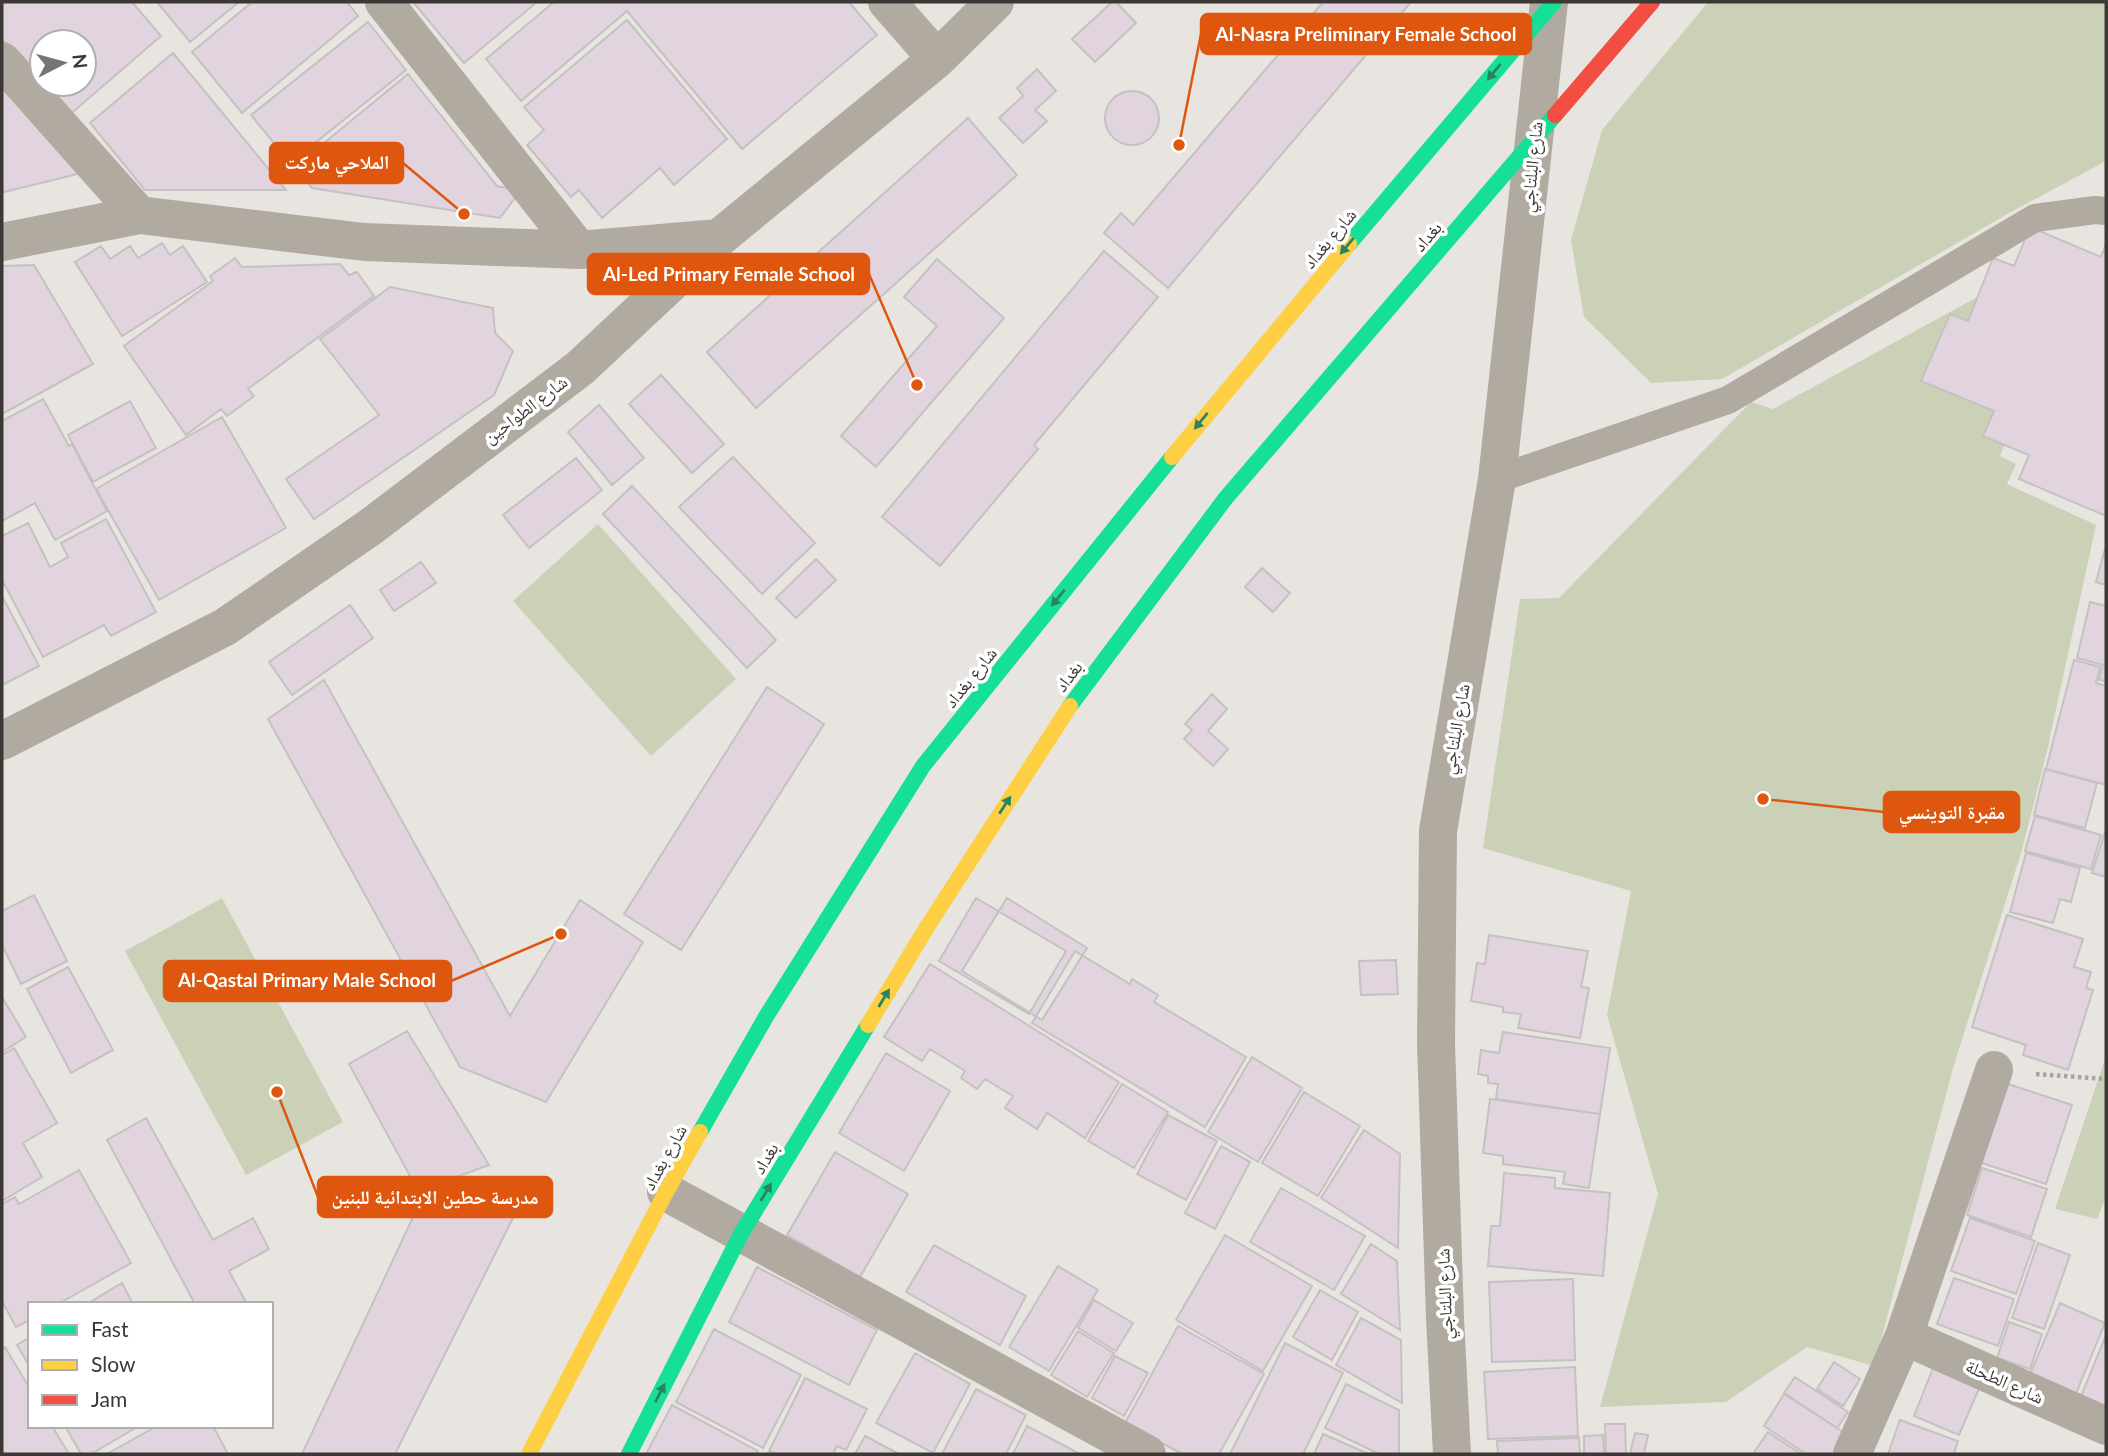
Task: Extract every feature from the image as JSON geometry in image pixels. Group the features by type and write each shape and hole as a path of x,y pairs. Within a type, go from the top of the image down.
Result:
{"main road":[{"name":"بغداد","path":"629,1454 741,1234 927,927 1058,721 1225,499 1652,2"},
{"name":"شارع بغداد","path":"529,1454 666,1192 767,1015 923,766 1221,396 1550,4"}],"street":[{"path":"384,2 579,250"},
{"path":"887,2 937,59"},
{"name":"شارع الطواحين","path":"2,741 225,627 369,528 580,368 719,238 937,59 995,2"},
{"name":"شارع البلتاجي","path":"1452,1454 1444,1318 1436,1043 1438,831 1497,479 1550,4"},
{"path":"2,61 139,215"},
{"path":"2,242 139,215 364,242 579,250 719,238"},
{"path":"1852,1454 1904,1336 1994,1070"},
{"path":"666,1192 1147,1454"},
{"name":"شارع الطحلة","path":"1904,1336 2106,1426"}],"lane":[{"path":"1497,479 1728,400 2035,218 2106,211"}],"path":[{"path":"1994,1070 2106,1079"}],"green space":[{"path":"1708,2 2106,2 2106,161 2009,213 1722,379 1651,383 1584,317 1571,240 1602,130"},
{"path":"2001,284 2022,404 2000,456 2016,464 2007,484 2096,525 2047,751 2022,850 1953,1068 1874,1366 1807,1347 1726,1402 1600,1407 1658,1194 1607,1015 1631,891 1483,848 1520,599 1559,598 1751,402 1773,409"},
{"path":"598,524 736,679 651,756 513,601"},
{"path":"222,898 343,1122 246,1175 125,951"},
{"path":"2106,1056 2106,1197 2097,1219 2055,1209"}],"building":[{"path":"2,2 132,2 161,36 98,90 98,28 28,28 28,71 2,40"},
{"path":"157,2 239,2 190,42"},
{"path":"252,2 347,2 358,16 242,113 192,52"},
{"path":"413,2 537,2 464,63"},
{"path":"554,2 849,2 877,35 742,149 627,11 521,101 486,59"},
{"path":"1112,2 1116,2 1136,23 1095,62 1072,39"},
{"path":"1323,2 1411,2 1168,288 1104,233 1121,213 1133,225"},
{"path":"627,20 727,139 674,185 660,168 602,218 579,190 571,197 527,145 544,130 524,107"},
{"path":"368,22 406,70 290,163 251,115"},
{"path":"173,53 286,190 145,190 90,123"},
{"path":"1037,69 1056,91 1035,110 1047,121 1023,143 999,118 1023,96 1017,88"},
{"path":"408,74 497,186 520,191 500,218 312,188 295,167"},
{"path":"2,75 86,172 4,192"},
{"path":"1132,91 1151,99 1159,118 1151,137 1132,145 1113,137 1105,118 1113,99"},
{"path":"51,98 89,98 67,117"},
{"path":"968,118 1017,175 756,408 707,352"},
{"path":"2030,227 2101,257 2106,244 2106,516 2019,479 2029,455 1983,436 1994,411 1921,381 1950,314 1968,321 1993,258 2014,266"},
{"path":"162,243 170,255 183,246 207,282 122,336 75,262 101,246 110,259 130,246 138,258"},
{"path":"1104,251 1158,297 1034,445 1038,449 940,566 882,517"},
{"path":"235,258 242,267 340,264 349,275 357,272 374,296 248,389 254,396 227,416 221,409 186,435 124,346 213,281 210,276"},
{"path":"937,259 1004,318 876,467 841,436 937,326 904,297"},
{"path":"34,265 93,364 2,414 2,266"},
{"path":"390,287 493,308 495,333 513,351 494,395 314,519 286,479 379,415 320,339"},
{"path":"661,375 724,444 692,473 629,404"},
{"path":"43,399 69,446 72,444 107,511 55,540 35,503 2,521 2,421"},
{"path":"130,401 156,448 93,482 68,435"},
{"path":"599,405 644,458 612,485 568,432"},
{"path":"222,417 286,528 159,600 96,489"},
{"path":"733,457 815,543 762,594 679,507"},
{"path":"576,458 602,490 529,548 503,515"},
{"path":"632,486 776,640 747,668 603,514"},
{"path":"106,519 156,612 111,636 104,625 43,657 2,580 2,536 28,523 50,567 68,557 61,543"},
{"path":"2106,545 2106,585 2096,582"},
{"path":"816,559 836,580 796,618 776,598"},
{"path":"421,562 436,583 394,611 380,590"},
{"path":"1262,568 1290,593 1273,612 1245,587"},
{"path":"2,596 39,666 2,685"},
{"path":"2090,602 2106,606 2106,681 2099,680 2103,665 2077,658"},
{"path":"350,605 373,638 292,695 269,662"},
{"path":"2074,660 2100,667 2096,683 2106,686 2106,785 2046,769"},
{"path":"324,680 510,1016 580,900 643,942 546,1102 460,1067 268,719"},
{"path":"767,687 824,724 681,950 624,914"},
{"path":"1212,694 1227,709 1208,731 1228,749 1213,766 1184,739 1192,730 1185,724"},
{"path":"2045,769 2097,783 2085,828 2034,815"},
{"path":"2035,816 2101,835 2091,869 2025,851"},
{"path":"2106,829 2106,877 2092,873"},
{"path":"2026,853 2080,868 2071,902 2060,899 2053,923 2010,912"},
{"path":"34,895 67,961 21,984 2,945 2,911"},
{"path":"976,898 1066,951 1029,1014 939,961"},
{"path":"1007,898 1087,948 1042,1020 962,971"},
{"path":"2007,915 2083,939 2074,967 2091,972 2086,988 2093,990 2068,1070 2023,1055 2026,1045 1972,1027"},
{"path":"1489,935 1588,951 1581,987 1589,988 1580,1038 1518,1028 1521,1014 1503,1012 1503,1007 1471,1001 1477,963 1485,964"},
{"path":"1075,951 1130,984 1132,979 1158,995 1154,1002 1246,1057 1205,1127 1032,1023"},
{"path":"1396,960 1398,994 1361,995 1359,961"},
{"path":"930,964 1119,1082 1085,1138 1047,1113 1037,1129 1005,1108 1013,1096 985,1079 977,1089 961,1078 965,1071 930,1049 922,1061 884,1037"},
{"path":"68,967 113,1050 71,1073 27,989"},
{"path":"2,997 26,1037 2,1052"},
{"path":"407,1031 489,1165 448,1180 514,1216 395,1454 302,1454 422,1198 349,1064"},
{"path":"1503,1032 1610,1048 1600,1114 1496,1099 1498,1084 1488,1083 1488,1076 1478,1074 1481,1050 1499,1053"},
{"path":"14,1048 57,1123 23,1143 42,1177 2,1201 2,1055"},
{"path":"886,1053 950,1091 904,1171 839,1133"},
{"path":"1252,1057 1302,1088 1258,1162 1208,1132"},
{"path":"2005,1083 2072,1105 2046,1184 1979,1162"},
{"path":"1122,1084 1168,1112 1134,1168 1088,1141"},
{"path":"1304,1092 1360,1126 1318,1196 1262,1163"},
{"path":"1490,1099 1600,1114 1589,1188 1563,1184 1565,1172 1503,1164 1503,1156 1483,1153"},
{"path":"1168,1115 1217,1141 1186,1200 1137,1174"},
{"path":"146,1118 213,1240 253,1218 269,1249 229,1271 246,1302 194,1302 107,1140"},
{"path":"1364,1130 1400,1154 1398,1248 1321,1198"},
{"path":"1221,1146 1250,1162 1215,1229 1185,1213"},
{"path":"835,1152 908,1194 860,1277 787,1235"},
{"path":"1982,1168 2047,1189 2031,1237 1967,1215"},
{"path":"79,1170 131,1263 62,1302 28,1302 28,1321 16,1327 2,1301 2,1204 15,1197 19,1204"},
{"path":"1504,1173 1555,1178 1555,1188 1610,1193 1603,1276 1488,1266 1491,1226 1500,1226"},
{"path":"1281,1188 1365,1236 1334,1290 1250,1242"},
{"path":"1970,1218 2035,1241 2016,1294 1951,1271"},
{"path":"1225,1235 1312,1286 1263,1371 1176,1320"},
{"path":"2038,1243 2070,1255 2044,1329 2012,1318"},
{"path":"1371,1244 1397,1261 1400,1330 1341,1294"},
{"path":"934,1245 1026,1296 1000,1345 906,1292"},
{"path":"1058,1266 1098,1290 1049,1371 1009,1347"},
{"path":"757,1267 877,1330 849,1385 729,1322"},
{"path":"1954,1278 2014,1299 1998,1346 1937,1324"},
{"path":"1573,1279 1575,1360 1492,1362 1489,1282"},
{"path":"122,1283 132,1302 90,1302"},
{"path":"1320,1290 1358,1312 1332,1360 1293,1337"},
{"path":"1094,1300 1133,1323 1116,1351 1078,1328"},
{"path":"2060,1303 2105,1323 2075,1396 2029,1377"},
{"path":"1361,1318 1401,1340 1402,1403 1336,1365"},
{"path":"2009,1322 2042,1334 2030,1369 1997,1358"},
{"path":"1178,1326 1264,1374 1219,1454 1182,1454 1125,1423"},
{"path":"714,1329 801,1375 763,1448 676,1402"},
{"path":"1078,1331 1114,1353 1087,1397 1051,1375"},
{"path":"2106,1335 2106,1412 2079,1401"},
{"path":"28,1338 28,1364 17,1345"},
{"path":"1285,1343 1343,1373 1303,1454 1230,1454"},
{"path":"5,1347 28,1386 28,1428 53,1428 69,1454 2,1454 2,1349"},
{"path":"915,1353 970,1384 933,1453 876,1423"},
{"path":"1115,1356 1148,1373 1124,1416 1092,1398"},
{"path":"1937,1358 1984,1377 1959,1435 1914,1416"},
{"path":"1834,1362 1860,1379 1843,1406 1817,1389"},
{"path":"1575,1367 1578,1436 1488,1439 1484,1372"},
{"path":"1795,1377 1848,1412 1837,1428 1784,1393"},
{"path":"805,1378 867,1409 846,1450 837,1446 833,1454 776,1454 769,1451"},
{"path":"1346,1384 1399,1410 1399,1454 1379,1454 1325,1428"},
{"path":"976,1389 1026,1415 1006,1454 942,1454"},
{"path":"1784,1394 1851,1437 1840,1454 1806,1454 1764,1426"},
{"path":"672,1405 758,1451 756,1454 646,1454"},
{"path":"1900,1420 1958,1441 1954,1454 1888,1454"},
{"path":"1605,1424 1625,1424 1626,1454 1606,1454"},
{"path":"1027,1426 1080,1454 1013,1454"},
{"path":"66,1428 136,1428 91,1454 81,1454"},
{"path":"153,1428 214,1428 228,1454 107,1454"},
{"path":"1768,1432 1801,1454 1753,1454"},
{"path":"1635,1433 1648,1435 1644,1454 1630,1454"},
{"path":"1323,1434 1369,1454 1314,1454"},
{"path":"1603,1435 1604,1454 1584,1454 1584,1436"},
{"path":"865,1436 899,1454 855,1454"},
{"path":"1579,1438 1580,1454 1498,1454 1497,1441"}],"traffic: fast":[{"path":"1349,244 1554,2"},
{"path":"1070,706 1225,499 1555,115"},
{"path":"700,1132 767,1015 923,766 1172,457"},
{"path":"629,1454 741,1234 868,1025"}],"traffic: slow":[{"path":"1172,457 1349,244"},
{"path":"868,1025 927,927 1070,706"},
{"path":"529,1454 700,1132"}],"traffic: jam":[{"path":"1555,115 1652,2"}],"place":[{"name":"Al-Nasra Preliminary Female School","path":"1179,145"},
{"name":"الملاحي ماركت","path":"464,214"},
{"name":"Al-Led Primary Female School","path":"917,385"},
{"name":"مقبرة التوينسي","path":"1763,799"},
{"name":"Al-Qastal Primary Male School","path":"561,934"},
{"name":"مدرسة حطين الابتدائية للبنين","path":"277,1092"}]}
